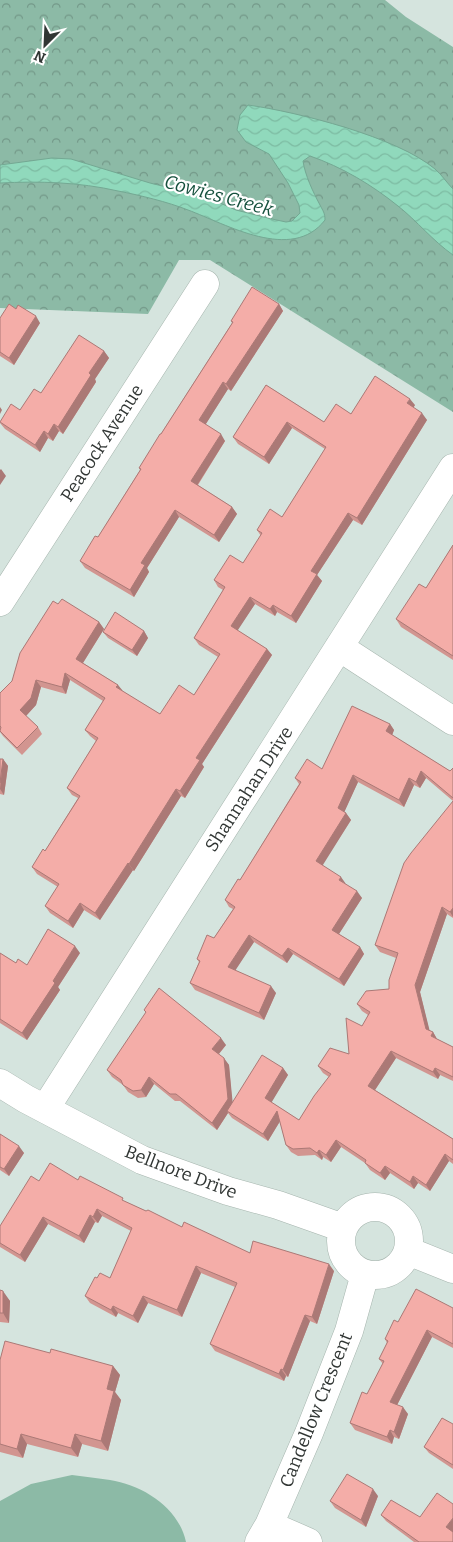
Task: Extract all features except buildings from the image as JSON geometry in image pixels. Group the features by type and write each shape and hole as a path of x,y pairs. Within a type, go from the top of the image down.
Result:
{"street":[{"name":"Peacock Avenue","path":"0,602 205,284"},
{"name":"Shannahan Drive","path":"45,1109 453,468"},
{"path":"340,647 453,721"},
{"name":"Bellnore Drive","path":"0,1083 142,1160 228,1191 278,1205 343,1228"},
{"path":"369,1207 385,1208 400,1218 409,1237 408,1251 398,1267 380,1276 365,1274 347,1261 341,1241 343,1228 351,1217 369,1207"},
{"path":"408,1251 453,1269"},
{"name":"Candellow Crescent","path":"264,1533 309,1432 348,1332 365,1274"},
{"path":"264,1533 308,1542"}],"green space":[{"path":"0,0 385,0 406,17 453,47 453,412 210,260 179,260 148,314 0,308"},
{"path":"72,1475 122,1483 147,1493 158,1500 176,1519 186,1542 0,1542 0,1501 31,1484"}],"water":[{"name":"Cowies Creek","path":"248,105 293,113 346,128 397,146 435,169 453,189 453,255 405,212 378,191 345,171 310,156 303,161 304,166 324,212 325,220 311,232 295,239 277,239 239,231 172,204 103,188 59,183 0,183 0,165 52,158 71,159 150,183 204,196 236,210 286,222 292,221 300,213 299,205 288,183 269,154 246,142 237,130 240,115"}]}
